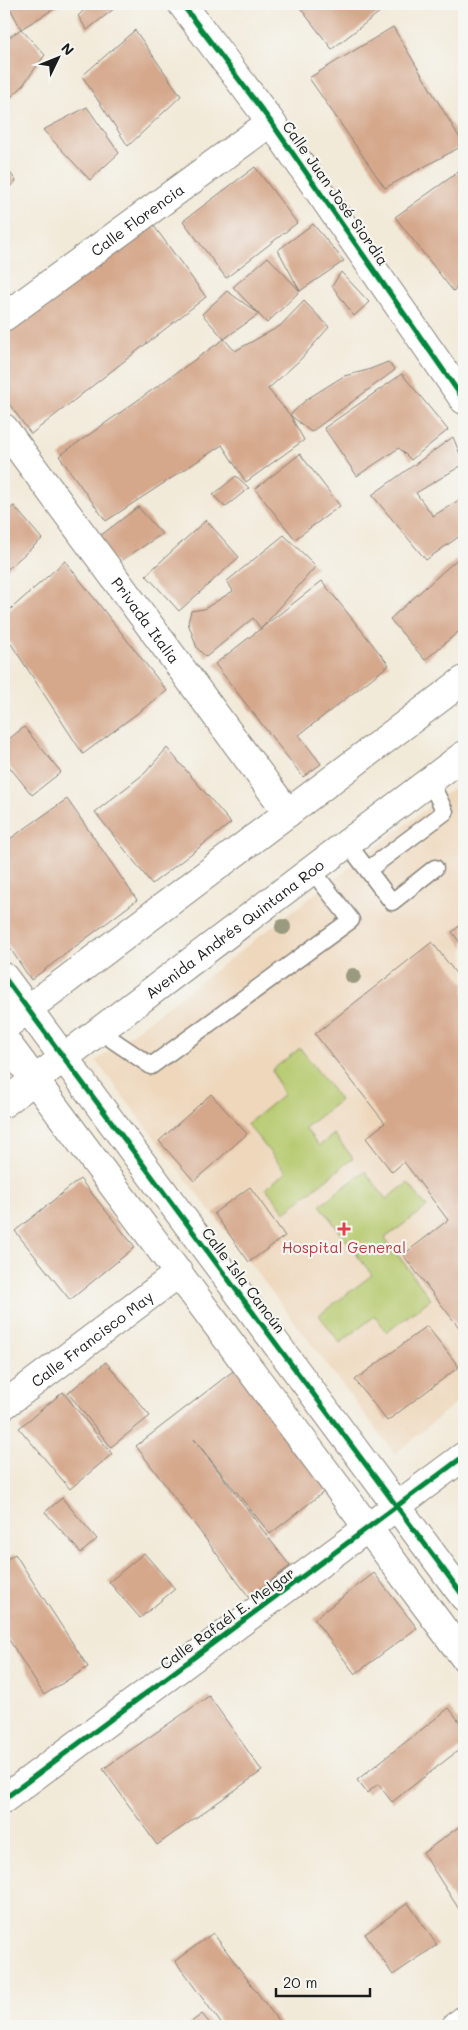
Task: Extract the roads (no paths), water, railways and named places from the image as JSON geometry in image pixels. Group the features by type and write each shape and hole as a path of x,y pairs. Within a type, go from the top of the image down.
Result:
{"street":[{"name":"Calle Juan José Siordia","path":"182,4 271,122 464,400"},
{"name":"Calle Florencia","path":"4,317 271,122"},
{"name":"Privada Italia","path":"4,428 288,813"},
{"path":"4,1027 464,680"},
{"name":"Avenida Andrés Quintana Roo","path":"4,1102 464,755"},
{"name":"Calle Isla Cancún","path":"4,978 464,1597"},
{"path":"4,1039 464,1657"},
{"name":"Calle Francisco May","path":"4,1404 179,1273"},
{"name":"Calle Rafaél E. Melgar","path":"4,1799 369,1529 464,1456"},
{"path":"456,2026 464,2020"}],"lane":[{"path":"369,869 445,812 430,781"},
{"path":"347,843 369,869 392,902 435,868"},
{"path":"98,1030 150,1066 351,920 312,870"}],"place":[{"name":"Hospital General","path":"344,1229"}]}
